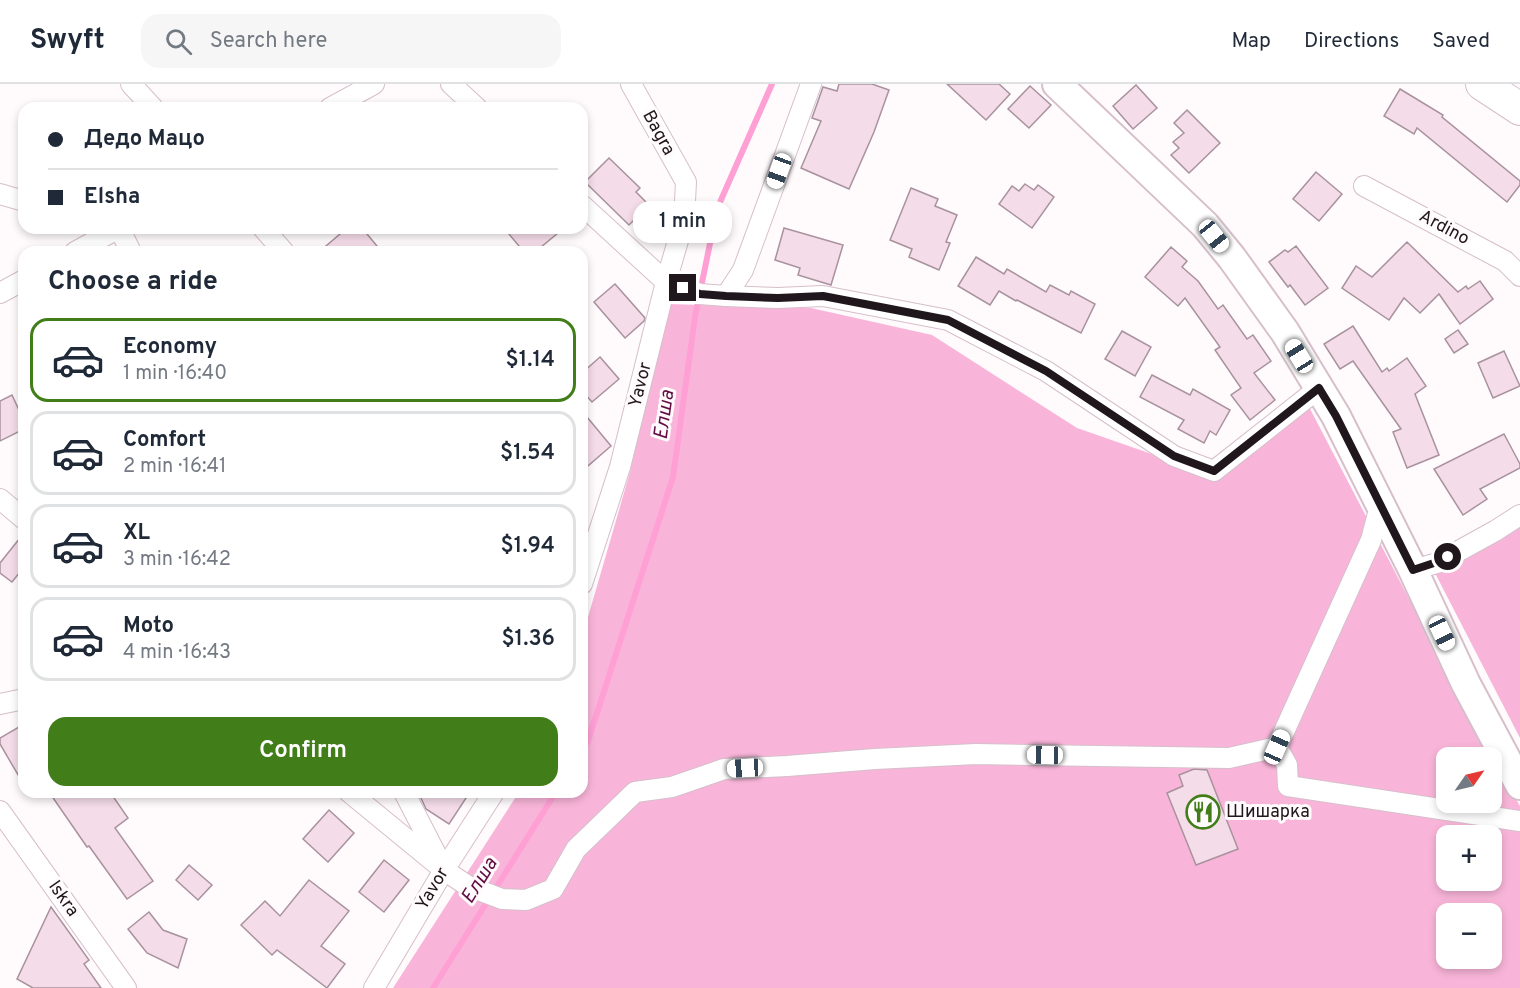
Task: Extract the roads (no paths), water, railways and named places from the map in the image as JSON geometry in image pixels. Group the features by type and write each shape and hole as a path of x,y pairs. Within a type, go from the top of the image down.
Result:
{"main road":[{"path":"1057,84 1195,215 1232,258 1284,332 1336,416 1413,570 1466,684 1520,785"},
{"path":"1482,84 1520,109"}],"street":[{"path":"131,84 148,102"},
{"path":"341,102 374,84"},
{"path":"450,84 470,102"},
{"name":"Bagra","path":"631,84 686,182"},
{"path":"726,296 742,270 811,84"},
{"name":"Yavor","path":"588,555 620,467 666,282 684,220 686,182"},
{"name":"Ardino","path":"1364,186 1505,261 1520,276"},
{"path":"0,194 18,199"},
{"path":"588,210 666,282 700,294 778,298 823,296 948,320 1046,371 1174,456 1214,471 1319,388"},
{"path":"86,246 108,234"},
{"path":"268,234 279,246"},
{"path":"0,293 18,283"},
{"path":"0,499 18,514"},
{"path":"1277,747 1371,540 1380,506"},
{"path":"1413,570 1437,562 1520,515"},
{"path":"0,704 18,700"},
{"path":"1277,747 1287,765 1288,786 1520,821"},
{"path":"357,798 444,870 468,886 502,899 526,900 553,889 576,849 635,792 672,787 724,769 976,754 1229,758 1277,747"},
{"path":"408,798 444,870"},
{"name":"Yavor","path":"374,988 444,870 490,798"},
{"name":"Iskra","path":"0,811 126,988"}],"waterway":[{"name":"Елша","path":"588,741 673,477 695,317 717,209 772,84"},
{"name":"Елша","path":"433,988 552,798"}],"place":[{"name":"Шишарка","path":"1203,812"}]}
